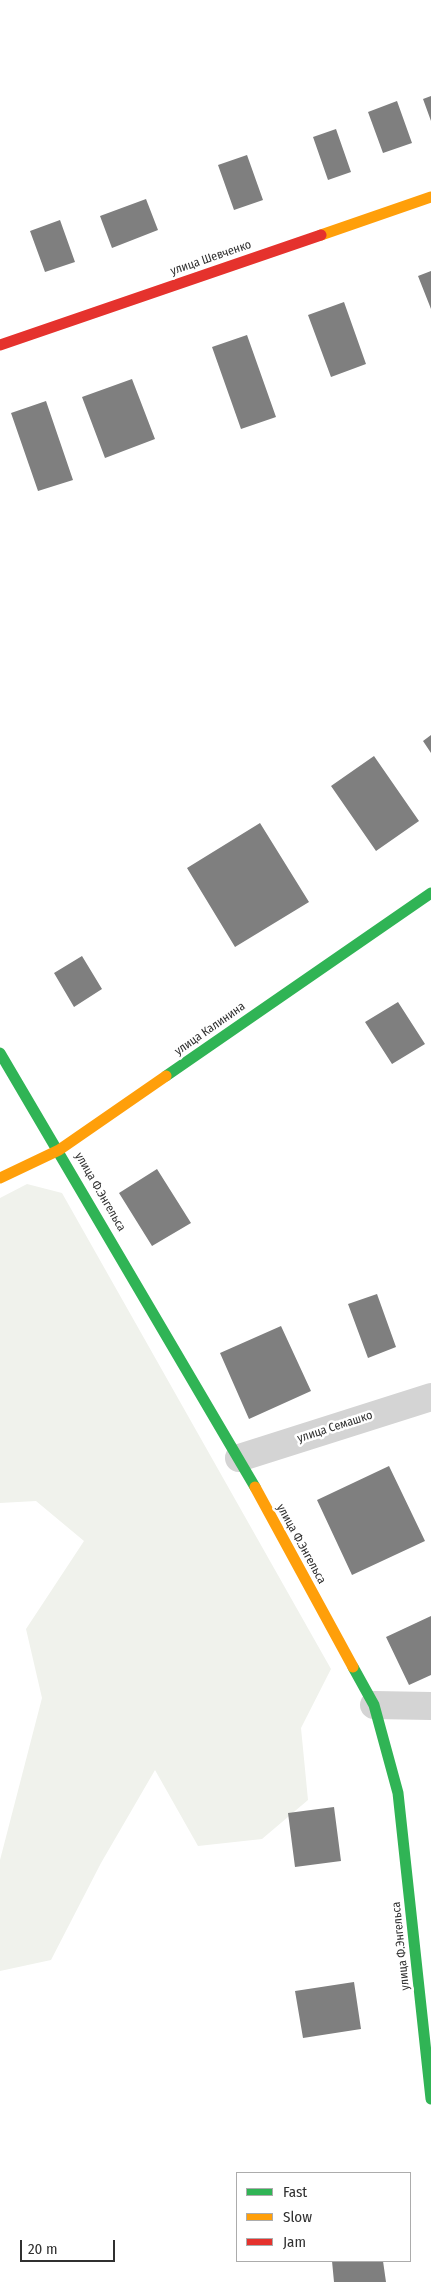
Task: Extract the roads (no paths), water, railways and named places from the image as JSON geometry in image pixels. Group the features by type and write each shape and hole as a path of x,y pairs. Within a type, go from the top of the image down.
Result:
{"street":[{"name":"улица Шевченко","path":"0,346 431,197"},
{"name":"улица Калинина","path":"0,1178 59,1150 431,893"},
{"name":"улица Ф.Энгельса","path":"0,1053 59,1150 239,1458 374,1704 398,1793 431,2099"},
{"name":"улица Семашко","path":"239,1458 431,1397"},
{"path":"374,1704 431,1706"}]}
